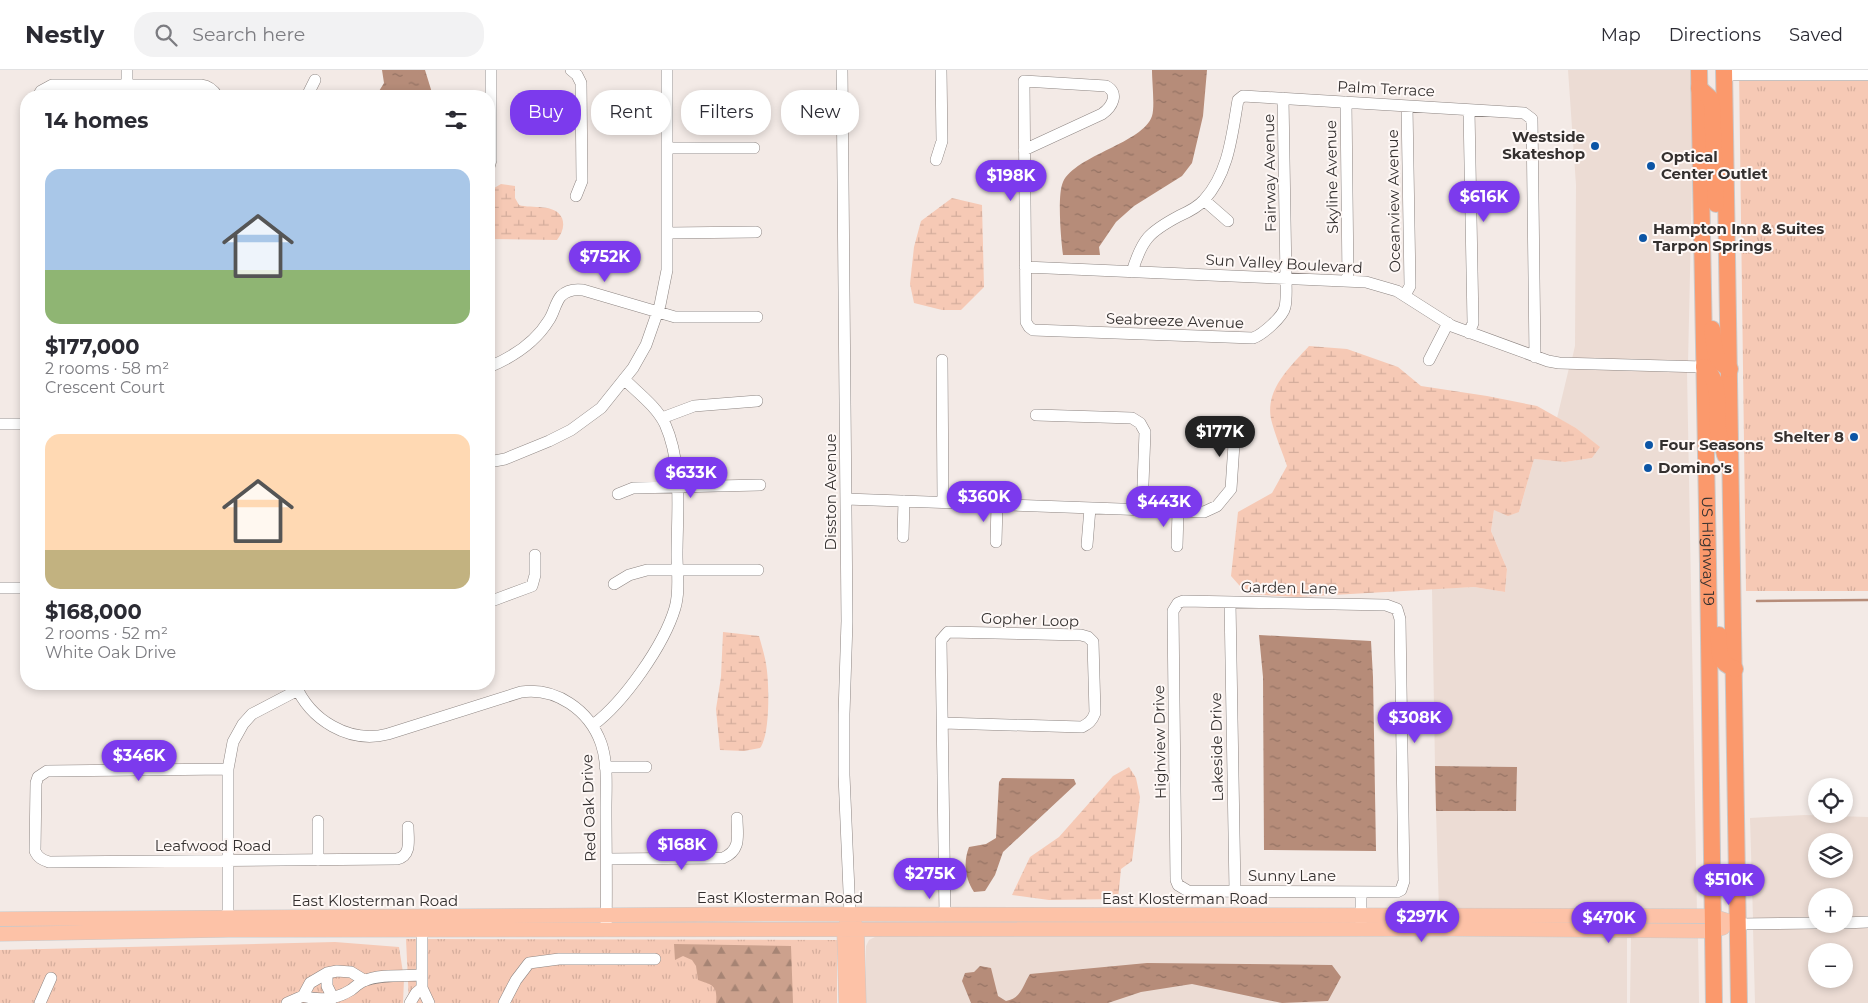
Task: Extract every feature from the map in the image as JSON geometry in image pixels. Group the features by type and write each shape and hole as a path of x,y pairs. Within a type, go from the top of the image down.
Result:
{"highway":[{"name":"US Highway 19","path":"1699,70 1714,1003"},
{"name":"US Highway 19","path":"1722,72 1728,244 1739,1003"},
{"path":"1699,88 1710,98 1712,105 1716,208 1728,244"},
{"path":"1702,288 1713,331 1717,358 1722,366 1730,369"},
{"path":"1704,367 1716,384 1718,429 1732,484"},
{"path":"1708,564 1718,619 1721,660 1727,666 1735,669"}],"main road":[{"name":"East Klosterman Road","path":"422,924 607,915 850,914 1361,922 1738,924"},
{"path":"850,914 859,1003"},
{"name":"East Klosterman Road","path":"0,920 228,924 422,924 606,930 851,930 1361,922"},
{"name":"East Klosterman Road","path":"0,934 228,924"},
{"path":"846,1003 851,930"}],"street":[{"path":"127,70 127,90"},
{"path":"491,70 491,90"},
{"path":"571,70 578,75 581,83 582,181 576,196"},
{"path":"495,461 506,459 549,441 571,430 601,408 644,350 658,313 666,276 668,233 667,70"},
{"name":"Disston Avenue","path":"842,70 847,621 844,766 850,914"},
{"path":"936,160 942,141 941,70"},
{"path":"1722,72 1868,76"},
{"path":"310,90 315,80"},
{"path":"1024,150 1102,114 1109,108 1114,92 1106,86 1024,81 1024,150 1025,267"},
{"path":"42,90 52,86 112,90"},
{"path":"143,90 206,86 212,90"},
{"name":"Palm Terrace","path":"1204,200 1222,173 1231,139 1238,100 1245,95 1524,113 1532,119 1535,357"},
{"name":"Fairway Avenue","path":"1283,98 1286,278"},
{"name":"Skyline Avenue","path":"1346,102 1348,281"},
{"name":"Oceanview Avenue","path":"1405,295 1410,286 1408,106"},
{"path":"1469,110 1473,323 1469,332"},
{"path":"667,148 754,148"},
{"path":"1132,272 1142,245 1155,230 1192,210 1204,200 1228,221"},
{"path":"668,233 756,232"},
{"name":"Sun Valley Boulevard","path":"1025,267 1348,281 1379,285 1405,295 1448,323 1535,357 1559,363 1704,367"},
{"name":"Seabreeze Avenue","path":"1025,267 1026,322 1029,328 1033,330 1247,339 1258,336 1282,313 1285,306 1286,278"},
{"path":"495,364 516,354 534,338 550,319 560,298 568,292 583,290 658,313 684,318 757,317"},
{"path":"1428,360 1448,323"},
{"path":"942,360 942,502"},
{"path":"593,725 625,694 662,637 677,601 677,487 673,450 662,418 624,379"},
{"path":"662,418 694,406 757,401"},
{"path":"1036,415 1132,418 1140,423 1145,432 1142,510"},
{"path":"0,424 20,424"},
{"path":"846,500 1204,512 1220,503 1231,489 1235,429"},
{"path":"618,494 633,488 760,485"},
{"path":"903,537 904,501"},
{"path":"996,542 997,505"},
{"path":"1087,545 1090,508"},
{"path":"1177,546 1178,512"},
{"path":"495,600 532,586 535,574 535,555"},
{"path":"614,584 641,571 677,569 758,570"},
{"path":"0,588 20,588"},
{"name":"Garden Lane","path":"1180,602 1386,605 1397,609 1400,619 1404,884"},
{"name":"Highview Drive","path":"1178,884 1176,880 1173,611 1180,602"},
{"name":"Lakeside Drive","path":"1230,602 1235,891"},
{"name":"Gopher Loop","path":"943,723 1082,727 1093,719 1095,713 1093,642 1088,637 1082,635 948,632 941,640 945,915"},
{"path":"228,924 228,768 233,742 246,719 291,690"},
{"name":"Red Oak Drive","path":"298,690 311,709 327,723 344,732 360,736 388,734 521,692 550,694 575,707 593,725 602,747 605,767 606,930"},
{"path":"605,767 646,768"},
{"name":"Leafwood Road","path":"228,768 50,770 40,775 36,784 35,851 40,858 49,862 397,859 403,857 407,852 408,827"},
{"path":"607,859 723,858 731,854 737,846 737,818"},
{"path":"318,822 318,860"},
{"name":"Sunny Lane","path":"1178,884 1188,891 1361,892 1398,892 1404,884"},
{"path":"1361,892 1361,922"},
{"path":"1853,923 1868,922"},
{"name":"East Klosterman Road","path":"1738,924 1808,923"},
{"path":"422,924 422,988 429,1003"},
{"path":"504,1003 516,980 529,963 559,959 655,959"},
{"path":"287,1003 305,992 310,983 337,971 351,972 359,978 422,975"},
{"path":"327,977 327,986 333,998"},
{"path":"40,1003 51,978"},
{"path":"305,992 312,999 326,1000 351,990 359,978"},
{"path":"410,1003 416,992 422,988"}],"shaded area":[{"path":"1568,70 1691,70 1692,183 1688,363 1572,359 1575,346 1576,185"},
{"path":"1569,368 1687,371 1697,913 1439,911 1436,811 1516,811 1517,767 1435,766 1432,589 1474,587 1505,592 1507,569 1491,531 1494,510 1519,512 1534,459 1565,462 1592,458 1599,447 1576,428 1557,418"},
{"path":"1808,815 1808,823 1853,823 1853,817 1868,817 1868,918 1853,919 1853,888 1808,888 1808,919 1753,919 1750,818"},
{"path":"1853,927 1868,927 1868,1003 1755,1003 1753,928 1808,928 1808,933 1853,933"},
{"path":"882,935 1627,937 1627,1003 866,1003 866,946 869,940"},
{"path":"1698,935 1699,1003 1630,1003 1631,937"}],"green space":[{"path":"1739,70 1868,70 1868,591 1746,591"},
{"path":"501,184 515,186 515,198 519,205 549,208 559,213 563,221 563,227 557,240 495,239 495,188"},
{"path":"952,198 982,205 984,287 961,310 942,310 914,303 910,284 914,247 921,221"},
{"path":"1309,346 1347,349 1398,367 1421,386 1537,406 1576,428 1600,447 1592,458 1565,462 1534,459 1519,512 1508,516 1494,510 1491,531 1507,569 1505,592 1474,587 1297,597 1247,594 1231,576 1238,512 1272,493 1287,466 1271,419 1270,408 1272,398 1287,370"},
{"path":"723,632 759,636 768,679 766,733 760,748 744,751 720,750 716,709 721,677"},
{"path":"1129,767 1136,778 1140,797 1132,861 1121,869 1118,899 1049,900 1012,895 1030,857 1059,837 1113,776"},
{"path":"406,939 837,940 837,1003 409,1003"},
{"path":"335,942 399,947 404,979 403,1003 0,1003 0,950"},
{"path":"674,944 791,946 793,1003 716,1003 715,989 698,980 696,966 692,960 683,956 675,960"}],"water":[{"path":"382,70 425,70 431,90 380,90 384,83"},
{"path":"1152,70 1207,70 1203,116 1192,163 1182,176 1134,206 1116,222 1099,247 1100,255 1063,255 1060,197 1063,182 1081,164 1123,142 1146,125 1153,112"},
{"path":"1259,635 1371,641 1376,851 1264,850 1263,677"},
{"path":"1435,766 1517,767 1516,811 1436,811"},
{"path":"1002,778 1074,779 1076,784 1003,852 995,875 985,891 974,892 966,870 967,853 969,847 986,844 996,838 999,782"},
{"path":"1147,963 1332,965 1341,977 1328,1001 1282,1003 1192,984 1141,992 1108,1003 971,1003 962,981 965,973 974,972 980,966 991,968 998,996 1006,1001 1011,1000 1021,991 1030,974"}],"waterway":[{"path":"1757,601 1868,600"}],"place":[{"name":"Westside Skateshop","path":"1595,146"},
{"name":"Optical Center Outlet","path":"1651,166"},
{"name":"Hampton Inn & Suites Tarpon Springs","path":"1643,238"},
{"name":"Shelter 8","path":"1854,437"},
{"name":"Four Seasons","path":"1649,445"},
{"name":"Domino's","path":"1648,468"}]}
